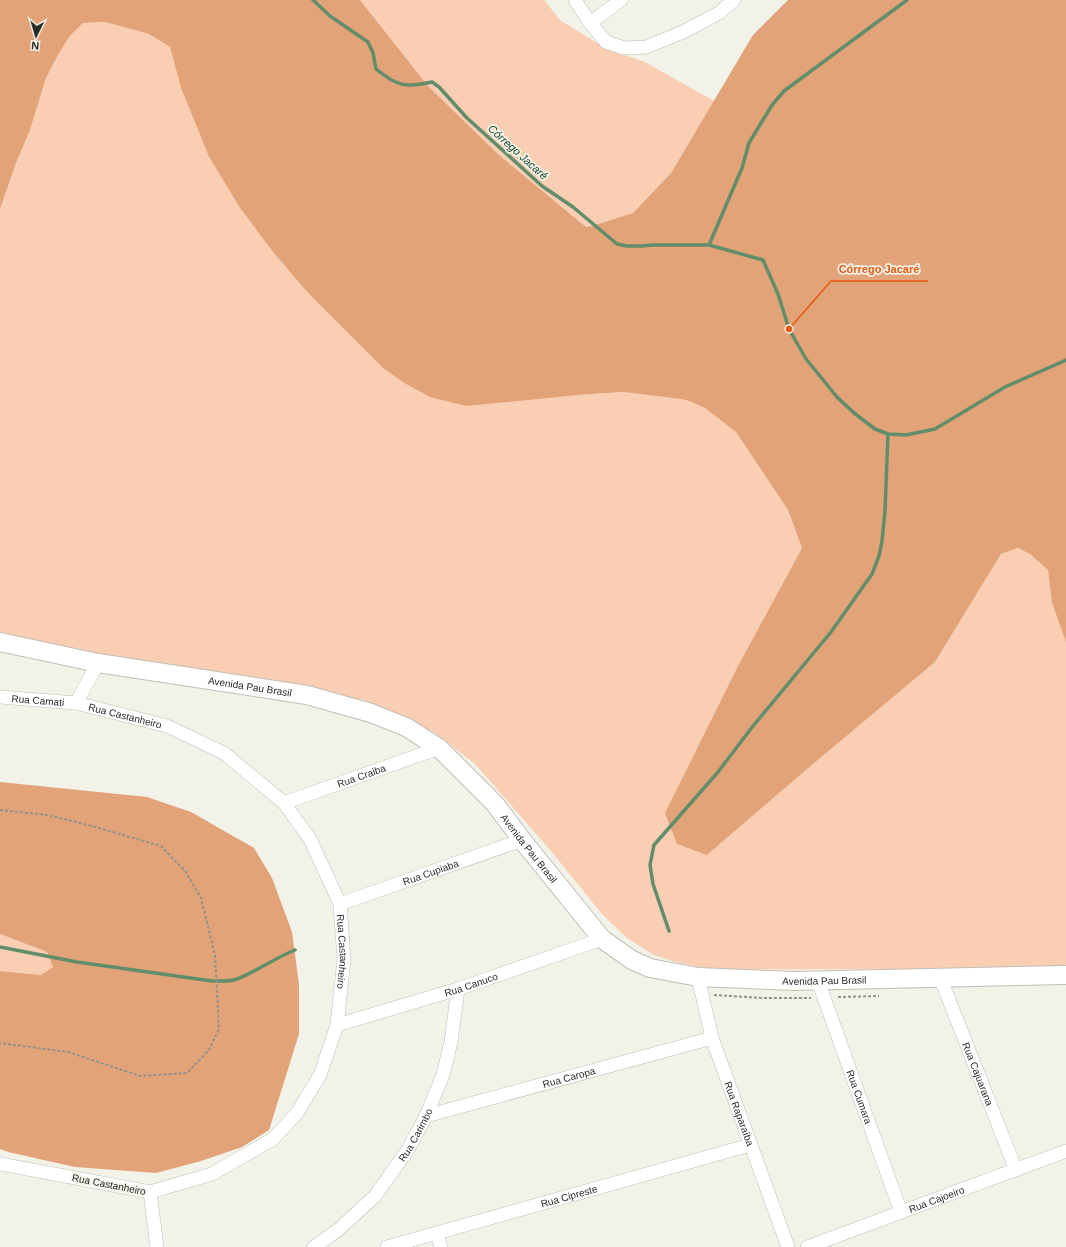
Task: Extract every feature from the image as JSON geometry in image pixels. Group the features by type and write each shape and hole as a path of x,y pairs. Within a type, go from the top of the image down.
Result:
{"main road":[{"name":"Avenida Pau Brasil","path":"0,642 98,663 307,695 371,713 406,727 439,748 495,804 522,840 602,939 632,960 650,968 698,977 818,981 1066,975"}],"street":[{"path":"575,0 590,23 606,42 624,48 646,47 683,32 718,12 734,0"},
{"path":"590,23 621,0"},
{"path":"76,703 98,663"},
{"name":"Rua Camati","path":"0,697 76,703"},
{"name":"Rua Castanheiro","path":"0,1164 150,1192 212,1174 273,1138 297,1114 320,1075 337,1025 344,959 340,904 310,840 284,803 224,753 167,726 76,703"},
{"name":"Rua Craiba","path":"284,803 439,748"},
{"name":"Rua Cupiaba","path":"340,904 522,840"},
{"name":"Rua Canuco","path":"337,1025 458,988 602,939"},
{"name":"Rua Raparaíba","path":"698,977 712,1038 788,1247"},
{"name":"Rua Cajuarana","path":"940,978 1016,1170"},
{"name":"Rua Cumara","path":"818,981 901,1212"},
{"name":"Rua Carimbo","path":"314,1247 338,1230 375,1196 407,1151 426,1116 443,1075 451,1042 458,988"},
{"name":"Rua Caropa","path":"426,1116 712,1038"},
{"name":"Rua Cipreste","path":"387,1247 750,1145"},
{"name":"Rua Cajoeiro","path":"807,1247 826,1244 901,1212 1066,1150"},
{"path":"150,1192 157,1247"},
{"path":"437,1234 441,1247"}],"path":[{"path":"0,810 47,815 161,846 186,872 201,898 215,956 219,1029 209,1050 187,1073 140,1076 68,1052 0,1043"}],"shaded area":[{"path":"0,0 360,0 428,86 499,155 586,227 633,213 671,173 753,35 788,0 1066,0 1066,642 1052,603 1048,570 1030,554 1018,548 1001,554 935,662 707,855 677,844 665,813 739,664 802,548 788,510 736,432 705,408 681,399 623,392 466,406 430,397 404,383 383,368 309,294 273,252 240,208 209,157 181,88 170,47 149,34 105,22 83,23 69,37 46,78 30,130 16,163 0,209"},
{"path":"360,0 544,0 560,20 607,49 645,62 714,101 671,173 633,213 586,227 499,155 428,86"},
{"path":"105,22 149,34 170,47 181,88 209,157 240,208 273,252 309,294 383,368 404,383 430,397 578,395 623,392 681,399 705,408 736,432 788,510 802,548 739,664 707,855 935,662 1001,554 1018,548 1030,554 1048,570 1052,603 1066,642 1066,970 712,970 672,961 654,955 627,938 602,914 551,851 475,764 435,733 413,721 364,700 0,638 0,209 16,163 30,130 46,78 58,55 69,37 83,23"},
{"path":"0,782 147,797 191,812 254,848 272,878 292,932 299,985 299,1034 269,1130 242,1147 201,1161 156,1173 75,1167 0,1149 0,971 41,975 53,967 47,952 0,934"},
{"path":"0,934 47,952 53,967 41,975 0,971"}],"waterway":[{"name":"Córrego Jacaré","path":"313,0 330,16 368,42 373,53 376,69 390,79 402,84 415,85 432,82 439,87 467,118 542,186 573,207 617,244 627,246 709,245 763,260 778,294 789,329 806,359 837,397 854,413 875,429 888,434 906,435 935,429 1005,387 1066,360"},
{"path":"709,245 742,168 749,143 772,105 784,91 907,0"},
{"path":"669,931 653,884 650,865 654,845 718,772 753,726 831,632 872,574 879,556 882,541 885,511 888,434"},
{"path":"0,947 77,962 212,981 231,981 237,979 295,950"}],"place":[{"name":"Córrego Jacaré","path":"789,329"}]}
